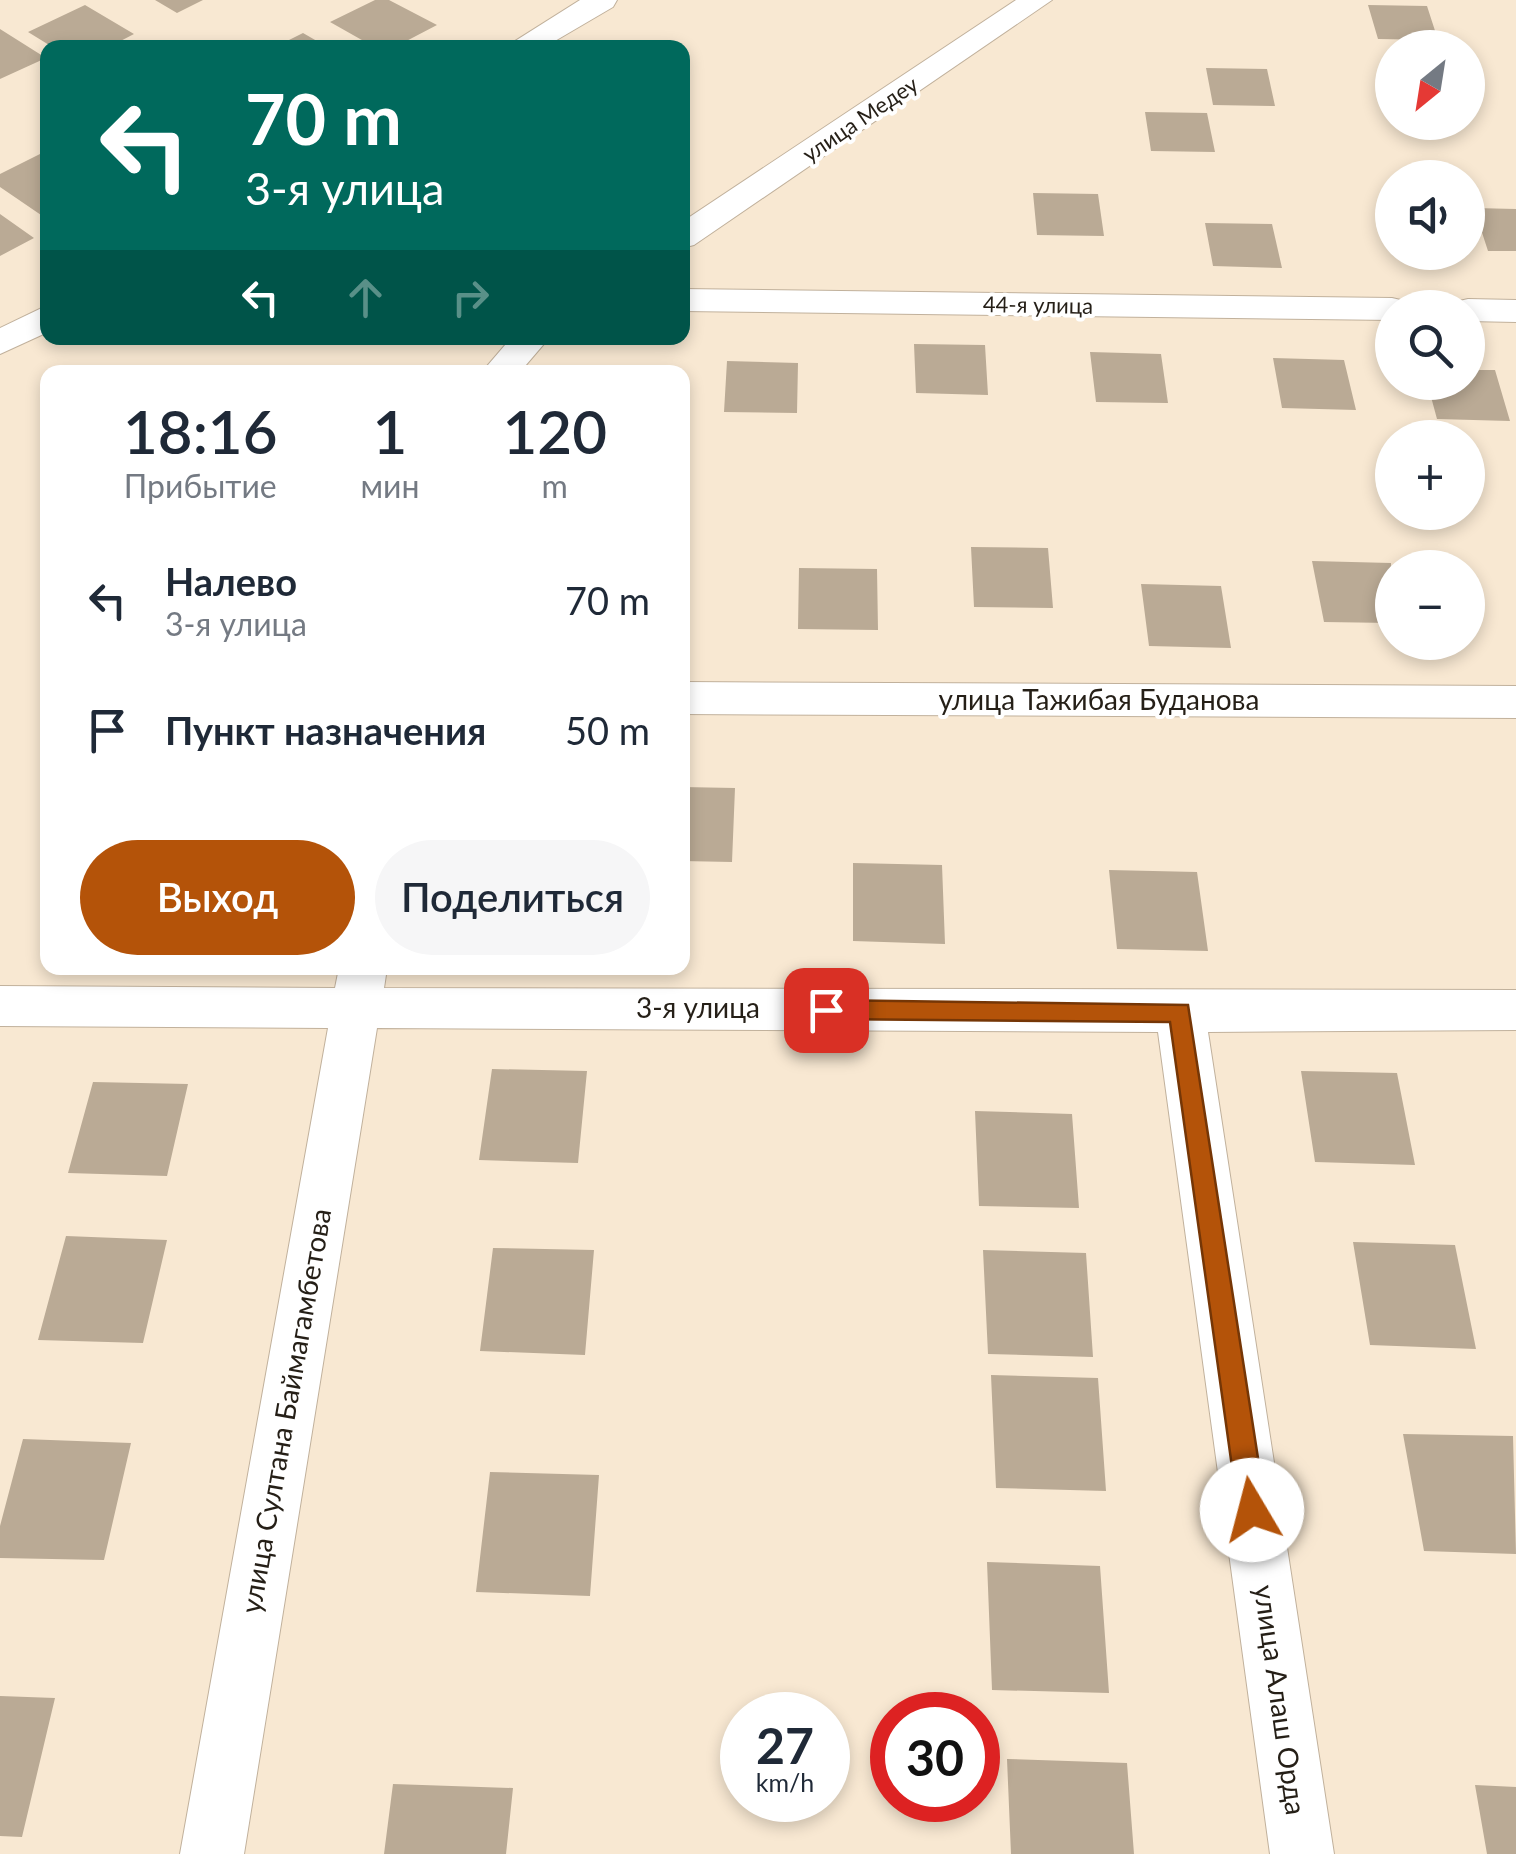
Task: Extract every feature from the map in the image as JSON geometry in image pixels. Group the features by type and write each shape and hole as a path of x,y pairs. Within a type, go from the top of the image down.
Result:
{"street":[{"path":"533,40 602,0"},
{"name":"улица Медеу","path":"690,233 1037,0"},
{"name":"44-я улица","path":"690,300 1375,309"},
{"path":"1485,310 1516,311"},
{"path":"0,343 40,320"},
{"path":"505,365 524,345"},
{"name":"улица Тажибая Буданова","path":"690,698 1516,702"},
{"name":"3-я улица","path":"0,1006 358,987 1180,1012 1516,1010"},
{"name":"улица Султана Баймагамбетова","path":"212,1854 358,987"},
{"name":"улица Алаш Орда","path":"1180,1012 1302,1854"}],"building":[{"path":"155,0 203,0 177,13"},
{"path":"375,0 389,0 437,25 408,40 362,40 330,22"},
{"path":"85,5 134,34 122,40 41,40 28,32"},
{"path":"1368,5 1427,6 1435,30 1375,30"},
{"path":"0,29 40,54 40,61 0,79"},
{"path":"303,33 315,40 289,40"},
{"path":"1206,68 1267,69 1275,106 1213,105"},
{"path":"1145,112 1207,113 1215,152 1151,151"},
{"path":"40,154 40,214 0,187 0,174"},
{"path":"1033,193 1098,194 1104,236 1037,235"},
{"path":"1485,208 1516,209 1516,251 1488,251"},
{"path":"0,214 34,238 0,256"},
{"path":"1205,223 1272,224 1282,268 1213,266"},
{"path":"914,344 985,345 988,395 916,393"},
{"path":"1090,352 1161,354 1168,403 1096,402"},
{"path":"1273,358 1344,360 1356,410 1282,408"},
{"path":"727,361 798,363 797,413 724,412"},
{"path":"1485,370 1495,370 1510,421 1437,419 1432,400 1485,400"},
{"path":"971,547 1048,548 1053,608 974,607"},
{"path":"1312,561 1375,563 1375,623 1324,622"},
{"path":"799,568 877,569 878,630 798,629"},
{"path":"1141,584 1221,586 1231,648 1149,646"},
{"path":"690,787 735,788 732,862 690,861"},
{"path":"853,863 942,865 945,944 853,941"},
{"path":"1109,870 1197,872 1208,951 1117,949"},
{"path":"492,1069 587,1071 578,1163 479,1160"},
{"path":"1301,1071 1397,1073 1415,1165 1315,1162"},
{"path":"93,1082 188,1084 167,1176 68,1173"},
{"path":"975,1111 1072,1114 1079,1208 979,1206"},
{"path":"66,1236 167,1240 143,1343 38,1340"},
{"path":"1353,1242 1455,1245 1476,1349 1370,1345"},
{"path":"493,1248 594,1250 585,1355 480,1351"},
{"path":"983,1250 1086,1253 1093,1357 988,1354"},
{"path":"991,1375 1098,1378 1106,1491 996,1488"},
{"path":"1403,1434 1513,1436 1516,1554 1424,1551"},
{"path":"23,1439 131,1443 104,1560 0,1558 0,1526"},
{"path":"490,1472 599,1475 590,1596 476,1592"},
{"path":"987,1562 1100,1566 1109,1693 992,1690"},
{"path":"0,1696 55,1698 22,1837 0,1836"},
{"path":"1007,1759 1127,1763 1134,1854 1011,1854"},
{"path":"393,1784 513,1788 506,1854 384,1854"},
{"path":"1475,1785 1516,1787 1516,1854 1487,1854"}],"route":[{"path":"826,1010 1180,1012 1252,1510"}]}
